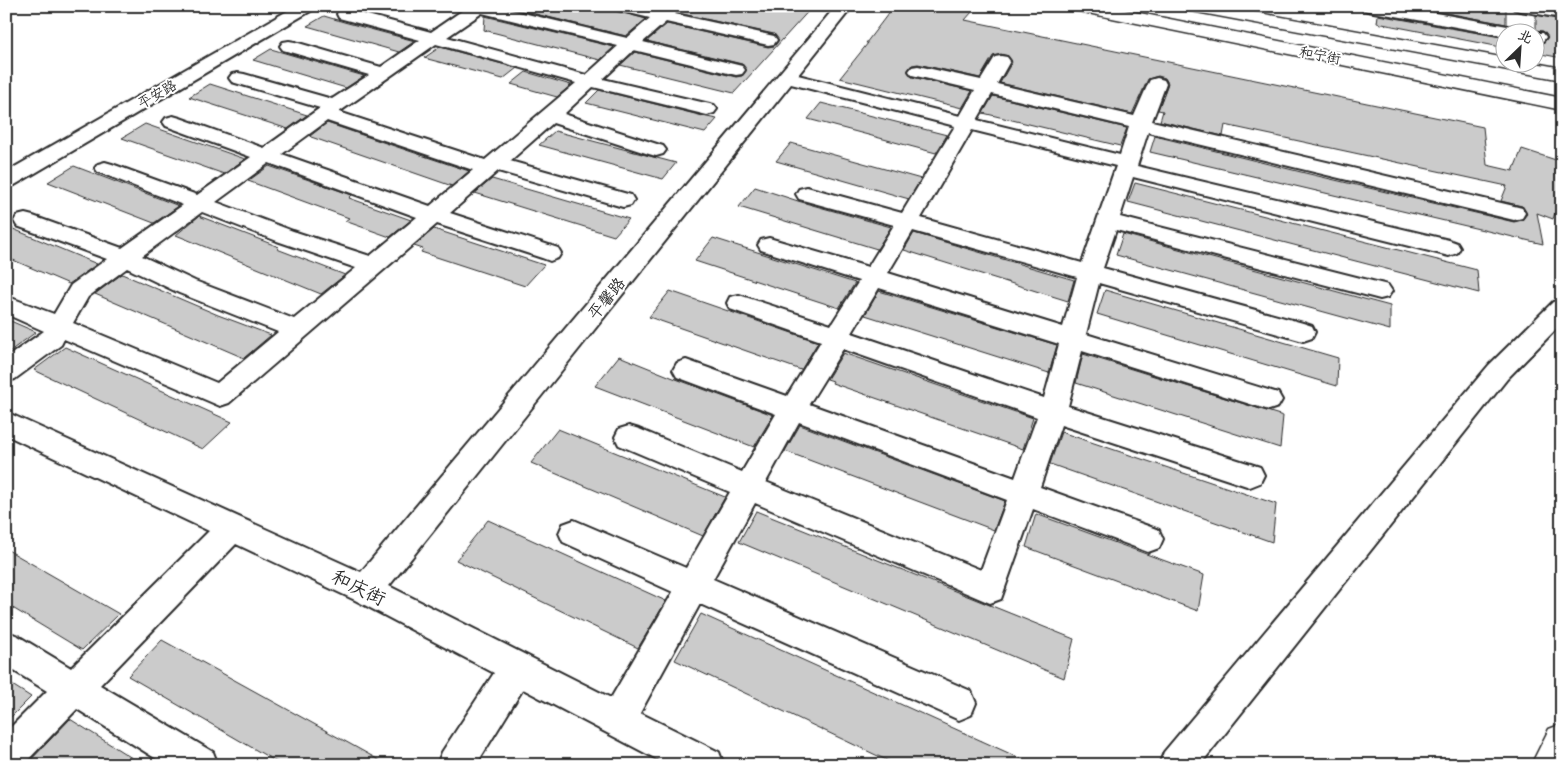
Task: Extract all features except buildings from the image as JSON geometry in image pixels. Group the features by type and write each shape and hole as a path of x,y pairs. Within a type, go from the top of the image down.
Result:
{"main road":[{"name":"和宁街","path":"1078,6 1562,104"},
{"name":"和宁街","path":"1191,6 1562,74"},
{"path":"1550,765 1562,742"}],"street":[{"name":"平安路","path":"6,181 308,6"},
{"path":"619,6 668,11 768,40"},
{"name":"平馨路","path":"366,590 845,6"},
{"path":"1368,6 1404,10 1496,29"},
{"path":"1520,6 1562,13"},
{"path":"6,372 52,339 79,292 330,110 477,7 736,70"},
{"path":"6,304 220,396 550,116 668,11"},
{"path":"345,14 589,81 708,109"},
{"path":"1504,15 1506,22"},
{"path":"289,46 383,73"},
{"path":"618,719 792,410 907,223 1001,61"},
{"path":"918,72 1514,213"},
{"path":"238,78 491,165 622,200"},
{"path":"786,78 1449,248"},
{"path":"628,437 990,589 1053,412 1090,273 1140,124 1157,84"},
{"path":"550,116 656,150"},
{"path":"173,122 433,215 550,253"},
{"path":"105,168 286,236 374,265"},
{"path":"807,194 1303,332"},
{"path":"25,221 126,258 187,287 297,330"},
{"path":"1108,221 1380,291"},
{"path":"769,245 1269,400"},
{"path":"739,303 1053,412 1250,475"},
{"path":"1177,765 1498,372 1562,308"},
{"path":"686,370 1148,539"},
{"name":"和庆街","path":"6,423 366,590 706,765"},
{"path":"6,757 232,528"},
{"path":"574,533 959,703"},
{"path":"6,647 75,687 200,765"},
{"path":"455,765 517,668"}]}
